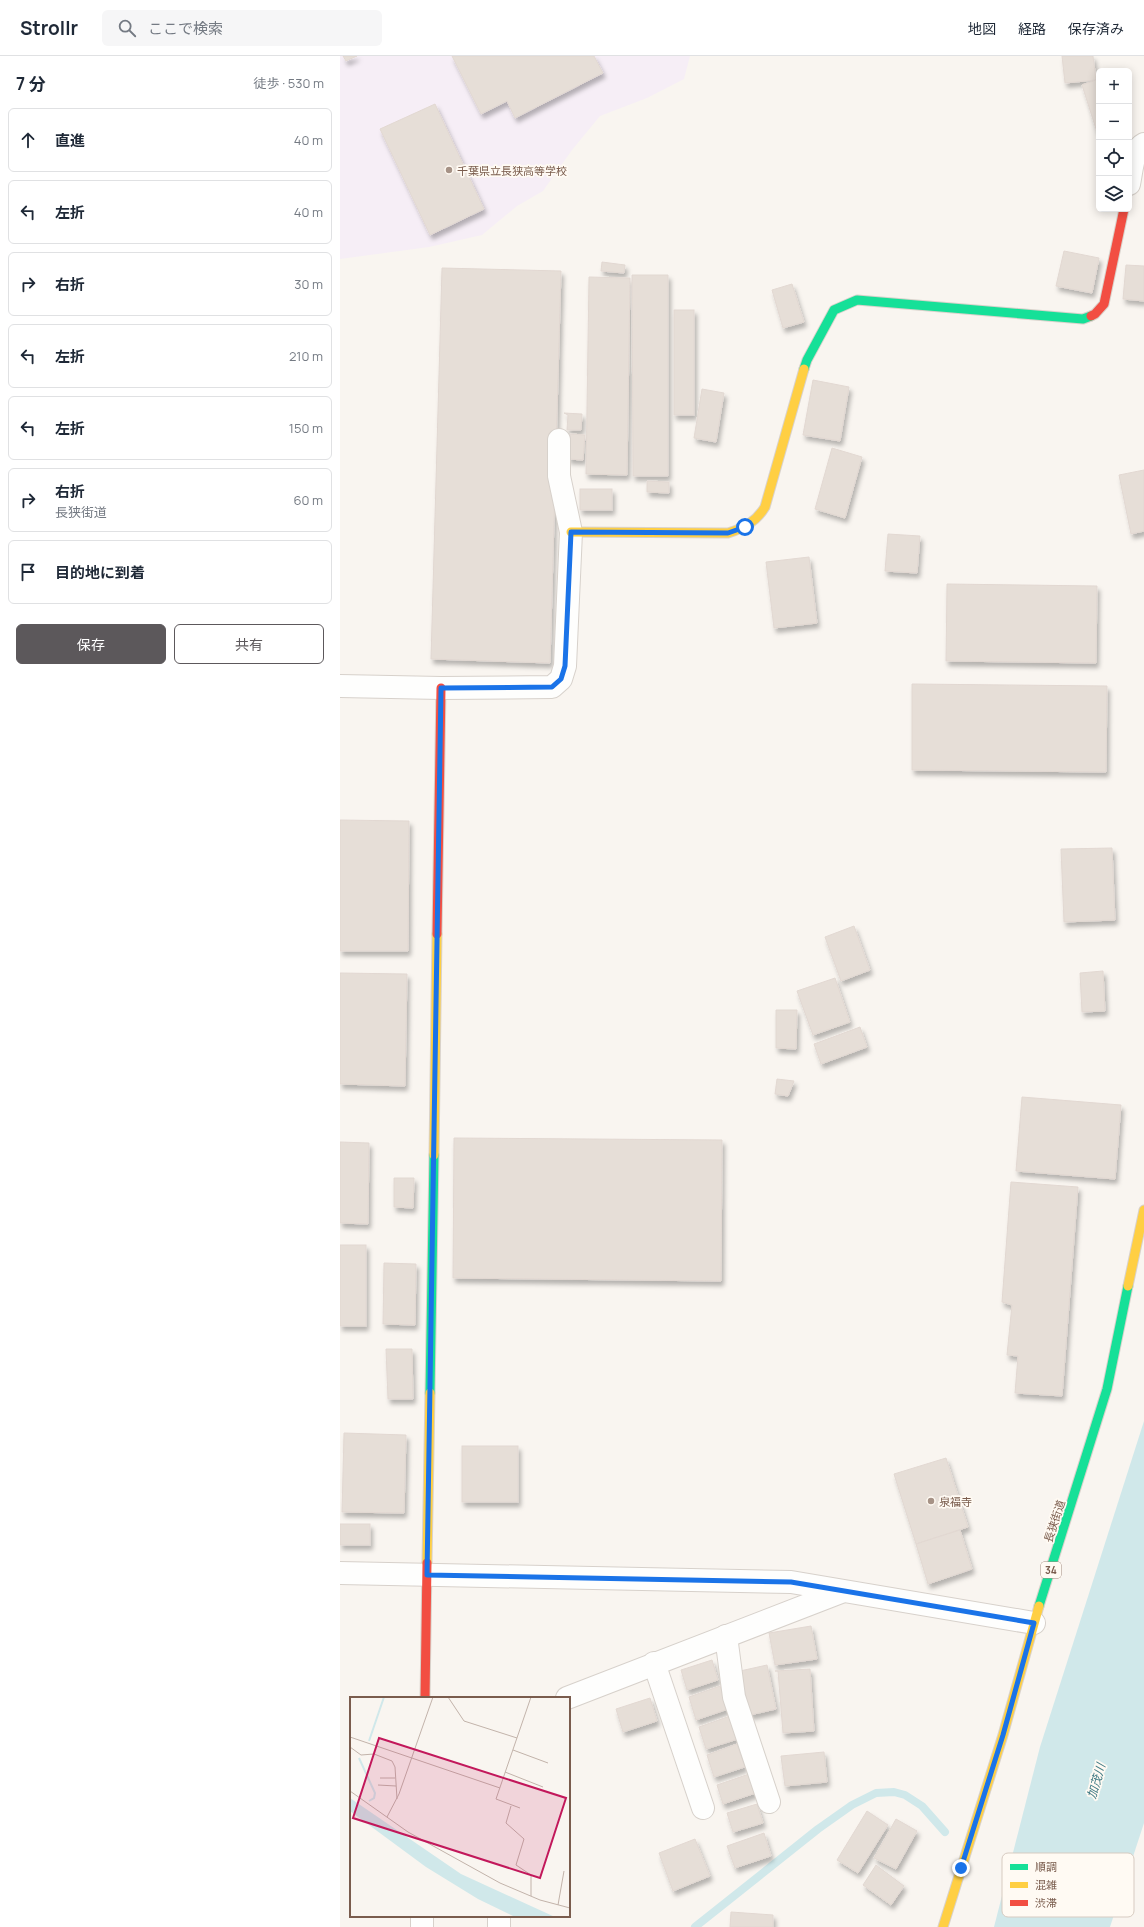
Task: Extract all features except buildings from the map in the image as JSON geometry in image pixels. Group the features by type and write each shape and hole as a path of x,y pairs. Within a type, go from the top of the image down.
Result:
{"street":[{"path":"1130,176 1134,157 1139,146 1144,144"},
{"path":"571,532 728,533 745,527 758,519 765,507 807,360 834,310 857,300 1083,319 1095,314 1104,304 1123,212"},
{"path":"340,686 441,688 552,687 561,679 565,666 571,532 559,476 559,440"},
{"path":"425,1697 441,688"},
{"name":"長狭街道","path":"943,1927 1003,1735 1034,1623 1095,1432 1107,1389 1144,1210"},
{"path":"340,1573 791,1582 841,1592 1034,1623"},
{"path":"570,1697 841,1592"},
{"path":"726,1636 734,1697 769,1802"},
{"path":"654,1664 703,1808"}],"shaded area":[{"name":"千葉県立長狭高等学校","path":"340,56 690,56 684,79 647,98 600,116 572,150 543,191 517,206 482,235 429,247 340,259"}],"water":[{"name":"加茂川","path":"1144,1421 1144,1823 1134,1854 1013,1853 1040,1747"},
{"path":"1002,1896 1002,1917 1113,1917 1110,1927 994,1927"}],"waterway":[{"path":"695,1927 818,1829 852,1805 876,1793 894,1792 905,1795 922,1806 945,1832"}],"traffic: fast":[{"path":"804,369 807,360 834,310 857,300 1083,319 1091,316"},
{"path":"430,1393 434,1155"},
{"path":"1039,1606 1107,1389 1128,1286"}],"traffic: slow":[{"path":"571,532 728,533 749,524 758,517 765,507 804,369"},
{"path":"434,1155 437,934"},
{"path":"1128,1286 1144,1210"},
{"path":"427,1563 430,1393"},
{"path":"943,1927 1003,1735 1039,1606"}],"traffic: jam":[{"path":"1091,316 1095,314 1104,304 1123,212"},
{"path":"437,934 441,688"},
{"path":"425,1697 427,1563"}],"place":[{"name":"千葉県立長狭高等学校","path":"449,170"},
{"name":"泉福寺","path":"931,1501"}],"route":[{"path":"745,527 728,533 571,532 565,666 561,679 552,687 441,688 427,1575 791,1582 841,1592 1034,1623 1003,1735 961,1868"}]}
